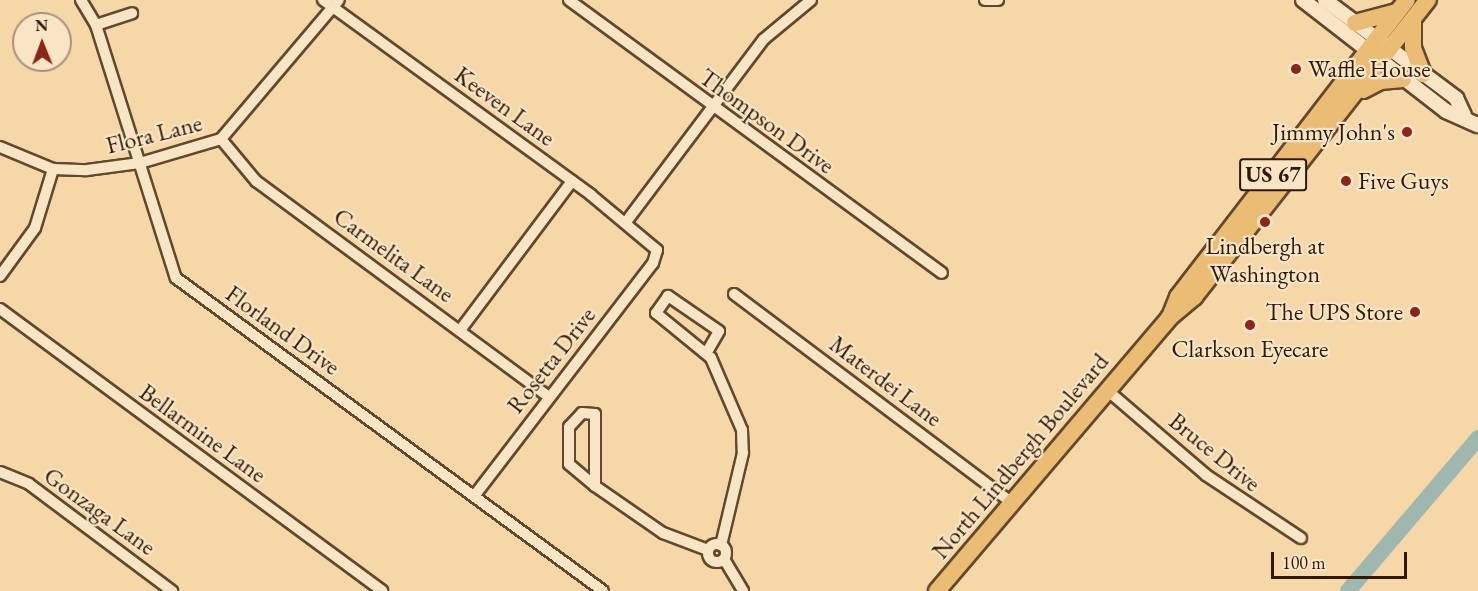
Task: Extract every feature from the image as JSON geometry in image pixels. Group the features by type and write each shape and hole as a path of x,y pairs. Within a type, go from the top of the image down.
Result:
{"main road":[{"path":"1303,0 1386,56 1423,74 1456,98 1464,115"},
{"path":"1325,0 1355,23 1372,46"},
{"name":"US 67","path":"1169,318 1189,304 1358,93 1428,0"},
{"path":"1355,23 1378,21 1403,5"},
{"name":"US 67","path":"1169,318 1178,297 1403,5"},
{"path":"1413,21 1413,48 1423,74"},
{"path":"1386,56 1403,79 1446,111 1464,115 1478,125"},
{"path":"1358,93 1381,81 1403,79"},
{"name":"North Lindbergh Boulevard","path":"937,591 1169,318"}],"street":[{"name":"Florland Drive","path":"81,0 96,25 176,278 603,591"},
{"name":"Keeven Lane","path":"323,0 336,4 626,222 657,250"},
{"name":"Thompson Drive","path":"569,0 714,110 942,273"},
{"path":"626,222 714,110 764,39 811,0"},
{"path":"985,0 998,0"},
{"name":"Flora Lane","path":"0,147 53,169 140,163 221,139 336,4"},
{"path":"96,25 132,13"},
{"name":"Carmelita Lane","path":"221,139 256,181 461,329 549,397"},
{"path":"0,276 35,228 53,169"},
{"path":"461,329 572,181"},
{"name":"Rosetta Drive","path":"475,495 653,263 657,250"},
{"name":"Materdei Lane","path":"734,294 1012,503"},
{"path":"707,352 719,331 668,296 656,313 707,352 737,411 743,453 721,545 724,559 743,591"},
{"name":"Bellarmine Lane","path":"0,309 381,591"},
{"name":"Bruce Drive","path":"1107,390 1206,475 1302,538"},
{"path":"595,486 595,414 582,413 569,427 569,464 595,486 663,533 708,550 721,545"},
{"name":"Gonzaga Lane","path":"0,472 30,484 172,591"},
{"path":"708,550 711,561 724,559"}],"waterway":[{"path":"1348,591 1478,438"}],"place":[{"name":"Waffle House","path":"1296,69"},
{"name":"Jimmy John's","path":"1407,132"},
{"name":"Five Guys","path":"1346,181"},
{"name":"Lindbergh at Washington","path":"1265,222"},
{"name":"The UPS Store","path":"1415,312"},
{"name":"Clarkson Eyecare","path":"1250,325"}]}
